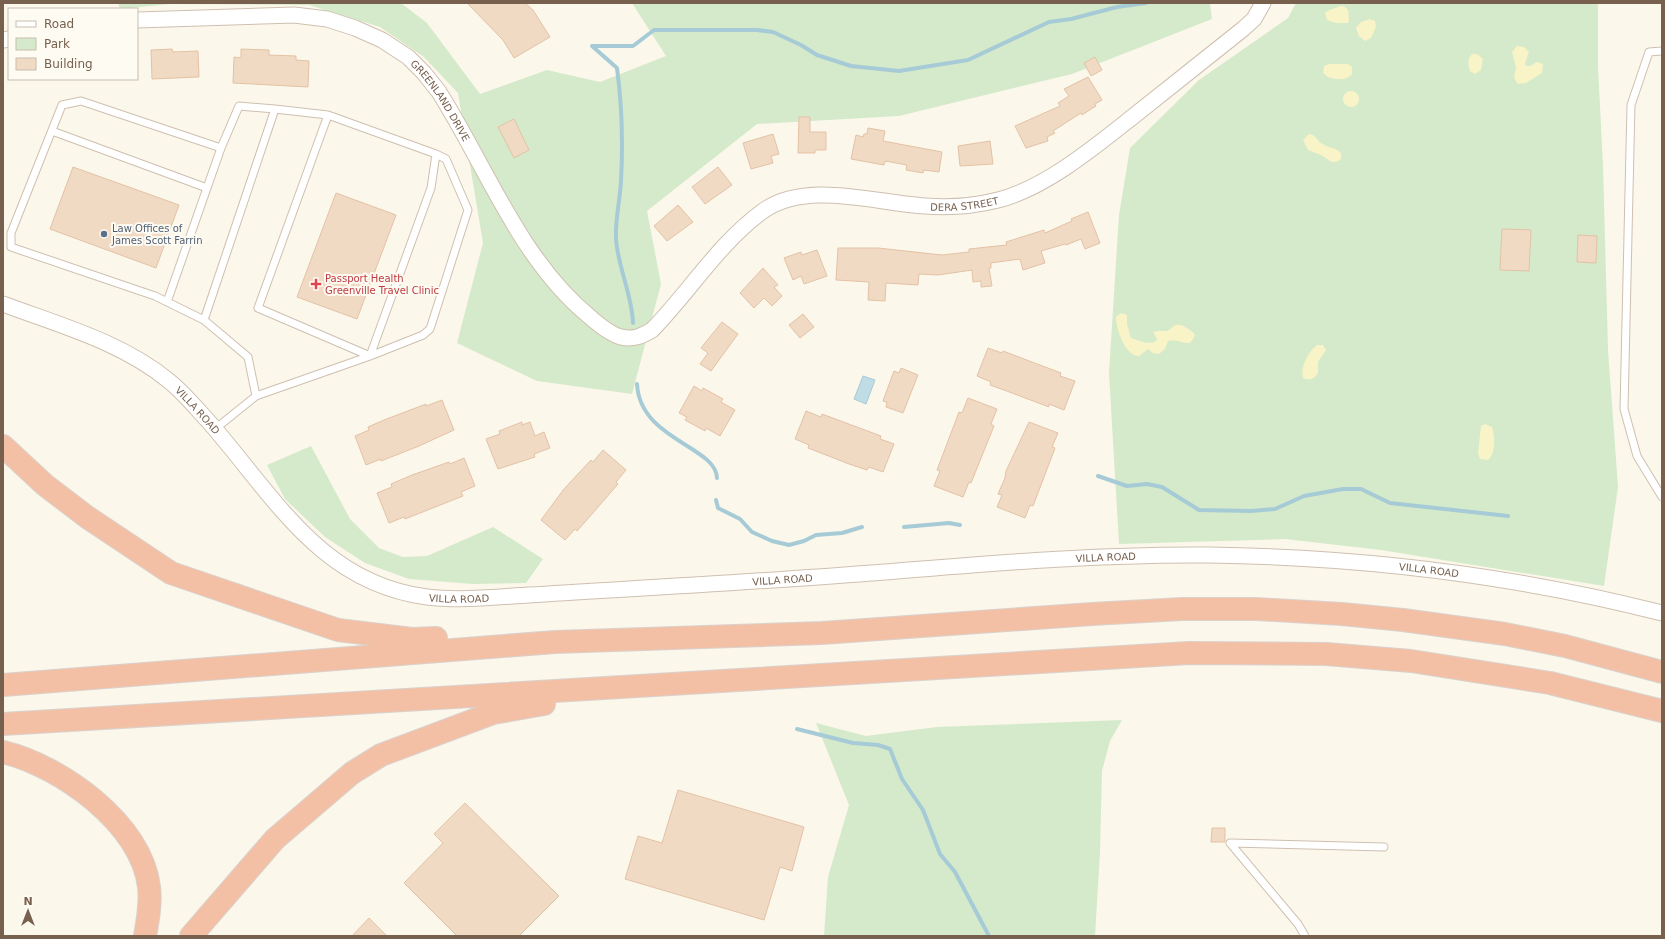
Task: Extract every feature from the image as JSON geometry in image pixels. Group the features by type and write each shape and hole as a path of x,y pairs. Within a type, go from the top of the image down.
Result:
{"highway":[{"path":"3,446 45,485 87,518 171,573 338,630 412,639 555,642"},
{"path":"3,685 555,642 822,633 1182,609 1256,609 1342,614 1504,634 1565,646 1662,672"},
{"path":"3,724 1189,653 1326,654 1411,661 1550,683 1662,711"},
{"path":"191,936 275,839 352,773 381,755 493,713 662,685"},
{"path":"3,752 16,755 44,769 81,791 100,806 126,833 140,855 149,886 150,906 145,936"}],"street":[{"name":"DERA STREET","path":"652,330 710,263 748,224 764,210 781,201 799,196 818,194 926,206 958,207 1000,200 1032,186 1060,171 1091,150 1243,29 1254,19 1264,3"},
{"name":"GREENLAND DRIVE","path":"138,20 294,15 327,20 355,28 382,40 408,57 424,73 439,92 524,240 563,292 581,310 602,327 620,337 632,338 641,336 652,330"},
{"name":"VILLA ROAD","path":"3,304 101,341 148,366 169,381 184,396 291,520 322,552 358,576 381,586 428,597 529,595 1033,561 1207,555 1334,560 1426,568 1499,578 1567,591 1662,613"}],"lane":[{"path":"1662,51 1649,52 1631,105 1624,409 1637,456 1662,497"},
{"path":"221,148 81,102 62,105 11,233 11,247 155,296 204,320 248,357 256,396"},
{"path":"167,302 221,148 239,106 328,115 446,158 468,210 430,329 423,335 370,356 256,396 214,429"},
{"path":"204,320 276,109"},
{"path":"328,115 258,308 370,356"},
{"path":"52,131 207,188"},
{"path":"370,356 431,188 436,154"},
{"path":"1305,936 1298,924 1230,843 1384,847"}],"green space":[{"path":"118,3 401,3 427,23 480,94 547,70 600,82 666,56 632,3 1210,3 1212,19 1072,74 899,116 757,124 647,211 661,284 632,394 537,381 457,343 483,243 458,93 424,57 380,27 309,5 169,4 120,8"},
{"path":"1296,3 1598,3 1598,67 1603,166 1608,350 1618,487 1604,586 1381,550 1285,539 1119,544 1109,373 1119,215 1130,148 1199,80 1288,18"},
{"path":"311,446 350,519 379,548 403,557 427,556 493,527 543,559 526,583 473,584 409,579 365,563 325,537 285,499 267,465"},
{"path":"1122,720 1110,741 1102,771 1100,852 1095,936 824,936 828,877 849,805 816,723 866,736 937,727"}],"sand":[{"path":"1340,6 1344,6 1348,10 1348,23 1336,23 1327,20 1325,13"},
{"path":"1370,19 1375,21 1376,27 1371,38 1365,41 1359,36 1356,28 1361,22"},
{"path":"1517,46 1524,47 1529,52 1525,63 1526,66 1531,66 1536,62 1543,64 1542,73 1526,83 1518,84 1514,78 1516,67 1512,52"},
{"path":"1472,54 1477,54 1483,59 1481,70 1475,74 1470,71 1468,64 1469,58"},
{"path":"1329,64 1348,64 1352,67 1352,74 1346,78 1333,79 1323,73 1324,66"},
{"path":"1351,91 1358,96 1359,99 1354,106 1351,107 1344,102 1343,99 1348,92"},
{"path":"1309,134 1315,136 1323,145 1339,151 1341,153 1341,159 1333,162 1308,150 1303,140"},
{"path":"1121,313 1127,315 1127,324 1131,338 1146,343 1155,342 1157,339 1153,332 1167,331 1177,325 1182,325 1187,328 1194,333 1195,336 1190,343 1174,340 1168,341 1165,349 1159,354 1153,353 1148,349 1139,356 1134,355 1126,347 1120,335 1116,317"},
{"path":"1317,345 1323,345 1326,350 1318,362 1318,372 1312,379 1303,378 1302,374 1306,360"},
{"path":"1485,424 1492,427 1494,435 1494,449 1488,460 1480,459 1478,453 1481,426"}],"water":[{"path":"863,376 875,380 866,404 854,399"}],"building":[{"path":"467,3 525,3 533,10 550,37 514,58 503,40"},
{"path":"172,49 173,52 198,51 199,77 152,79 151,50"},
{"path":"241,49 269,50 269,55 296,56 296,60 309,61 308,87 233,83 234,57 241,58"},
{"path":"1095,57 1102,70 1091,76 1084,63"},
{"path":"1088,77 1102,100 1082,115 1081,113 1053,131 1055,133 1047,137 1048,141 1026,148 1015,126 1060,106 1058,103 1069,96 1064,89"},
{"path":"799,117 810,117 810,132 826,132 826,150 815,150 815,153 798,153"},
{"path":"514,119 529,150 514,158 498,127"},
{"path":"868,128 885,131 883,141 942,152 939,172 924,170 923,173 906,170 907,165 885,161 884,165 851,159 856,135 863,137 864,134 867,134"},
{"path":"773,134 779,154 771,156 773,163 751,169 743,143"},
{"path":"990,141 993,164 960,166 958,146"},
{"path":"73,167 179,205 156,268 50,229"},
{"path":"718,167 732,185 705,204 692,187"},
{"path":"336,193 396,215 357,319 297,297"},
{"path":"678,205 693,222 667,241 654,226"},
{"path":"1088,212 1100,243 1085,249 1081,239 1066,245 1065,244 1041,251 1045,263 1023,270 1020,259 991,263 991,268 989,268 992,286 981,287 981,281 973,282 972,270 938,275 919,274 918,285 886,283 885,301 868,300 869,282 836,280 838,248 878,248 942,255 969,252 969,249 1007,245 1006,242 1044,230 1045,233"},
{"path":"1502,229 1531,230 1529,271 1500,270"},
{"path":"1578,235 1597,236 1596,263 1577,262"},
{"path":"817,250 827,276 804,284 801,276 793,280 784,258 801,252 802,255"},
{"path":"763,268 778,285 774,287 782,296 772,306 764,298 754,308 740,293"},
{"path":"803,314 814,327 800,338 789,325"},
{"path":"722,322 738,334 711,371 700,364 708,353 701,348"},
{"path":"988,348 1002,353 1003,351 1061,373 1060,376 1075,381 1064,410 1049,404 1049,407 990,385 991,382 977,376"},
{"path":"901,368 918,375 903,413 886,407 887,402 883,401 894,371 899,373"},
{"path":"694,386 702,391 703,388 723,399 721,402 735,410 720,436 706,428 705,431 685,420 687,417 679,413"},
{"path":"968,398 997,409 991,424 994,426 971,483 969,482 963,497 934,486 940,471 937,470 959,412 962,413"},
{"path":"442,400 454,430 419,446 381,461 381,459 366,465 355,436 369,430 368,427 384,420 426,404 426,406"},
{"path":"806,411 821,417 822,414 881,436 880,439 894,444 883,472 869,467 867,470 849,464 808,448 809,445 795,439"},
{"path":"522,422 522,425 530,422 535,436 544,432 550,448 534,454 535,457 498,469 486,439 500,434 499,431"},
{"path":"1029,422 1058,433 1052,447 1055,448 1033,506 1030,505 1025,518 997,507 1002,495 998,494 1005,478 1006,471"},
{"path":"603,450 626,470 616,482 618,484 592,514 577,531 575,529 565,540 541,520 564,489 591,460 593,462"},
{"path":"464,458 475,486 461,492 463,496 405,519 404,517 389,523 377,493 392,487 391,484 412,475 449,462 450,464"},
{"path":"678,790 804,827 792,871 780,867 764,920 625,879 638,836 662,843"},
{"path":"465,803 559,896 519,936 457,936 404,883 443,843 434,834"},
{"path":"1212,828 1225,828 1225,842 1211,842"},
{"path":"369,918 387,936 352,936"}],"waterway":[{"path":"592,46 633,46 654,30 757,30 773,32 801,45 817,55 851,66 899,71 968,60 1049,22 1071,19 1117,7 1146,3"},
{"path":"592,46 617,68 622,124 622,153 616,239 619,260 630,302 633,323"},
{"path":"637,384 641,403 651,418 663,430 704,458 713,467 717,478"},
{"path":"1098,476 1127,486 1147,484 1162,487 1199,510 1251,511 1275,509 1304,496 1343,489 1361,489 1390,503 1508,516"},
{"path":"716,500 718,508 740,519 752,532 772,541 789,545 804,541 816,535 842,533 862,527"},
{"path":"904,527 949,523 960,525"},
{"path":"797,729 853,743 878,745 890,749 902,779 923,810 940,854 955,872 989,936"}],"place":[{"name":"Law Offices of James Scott Farrin","path":"104,234"},
{"name":"Passport Health Greenville Travel Clinic","path":"316,284"}]}
